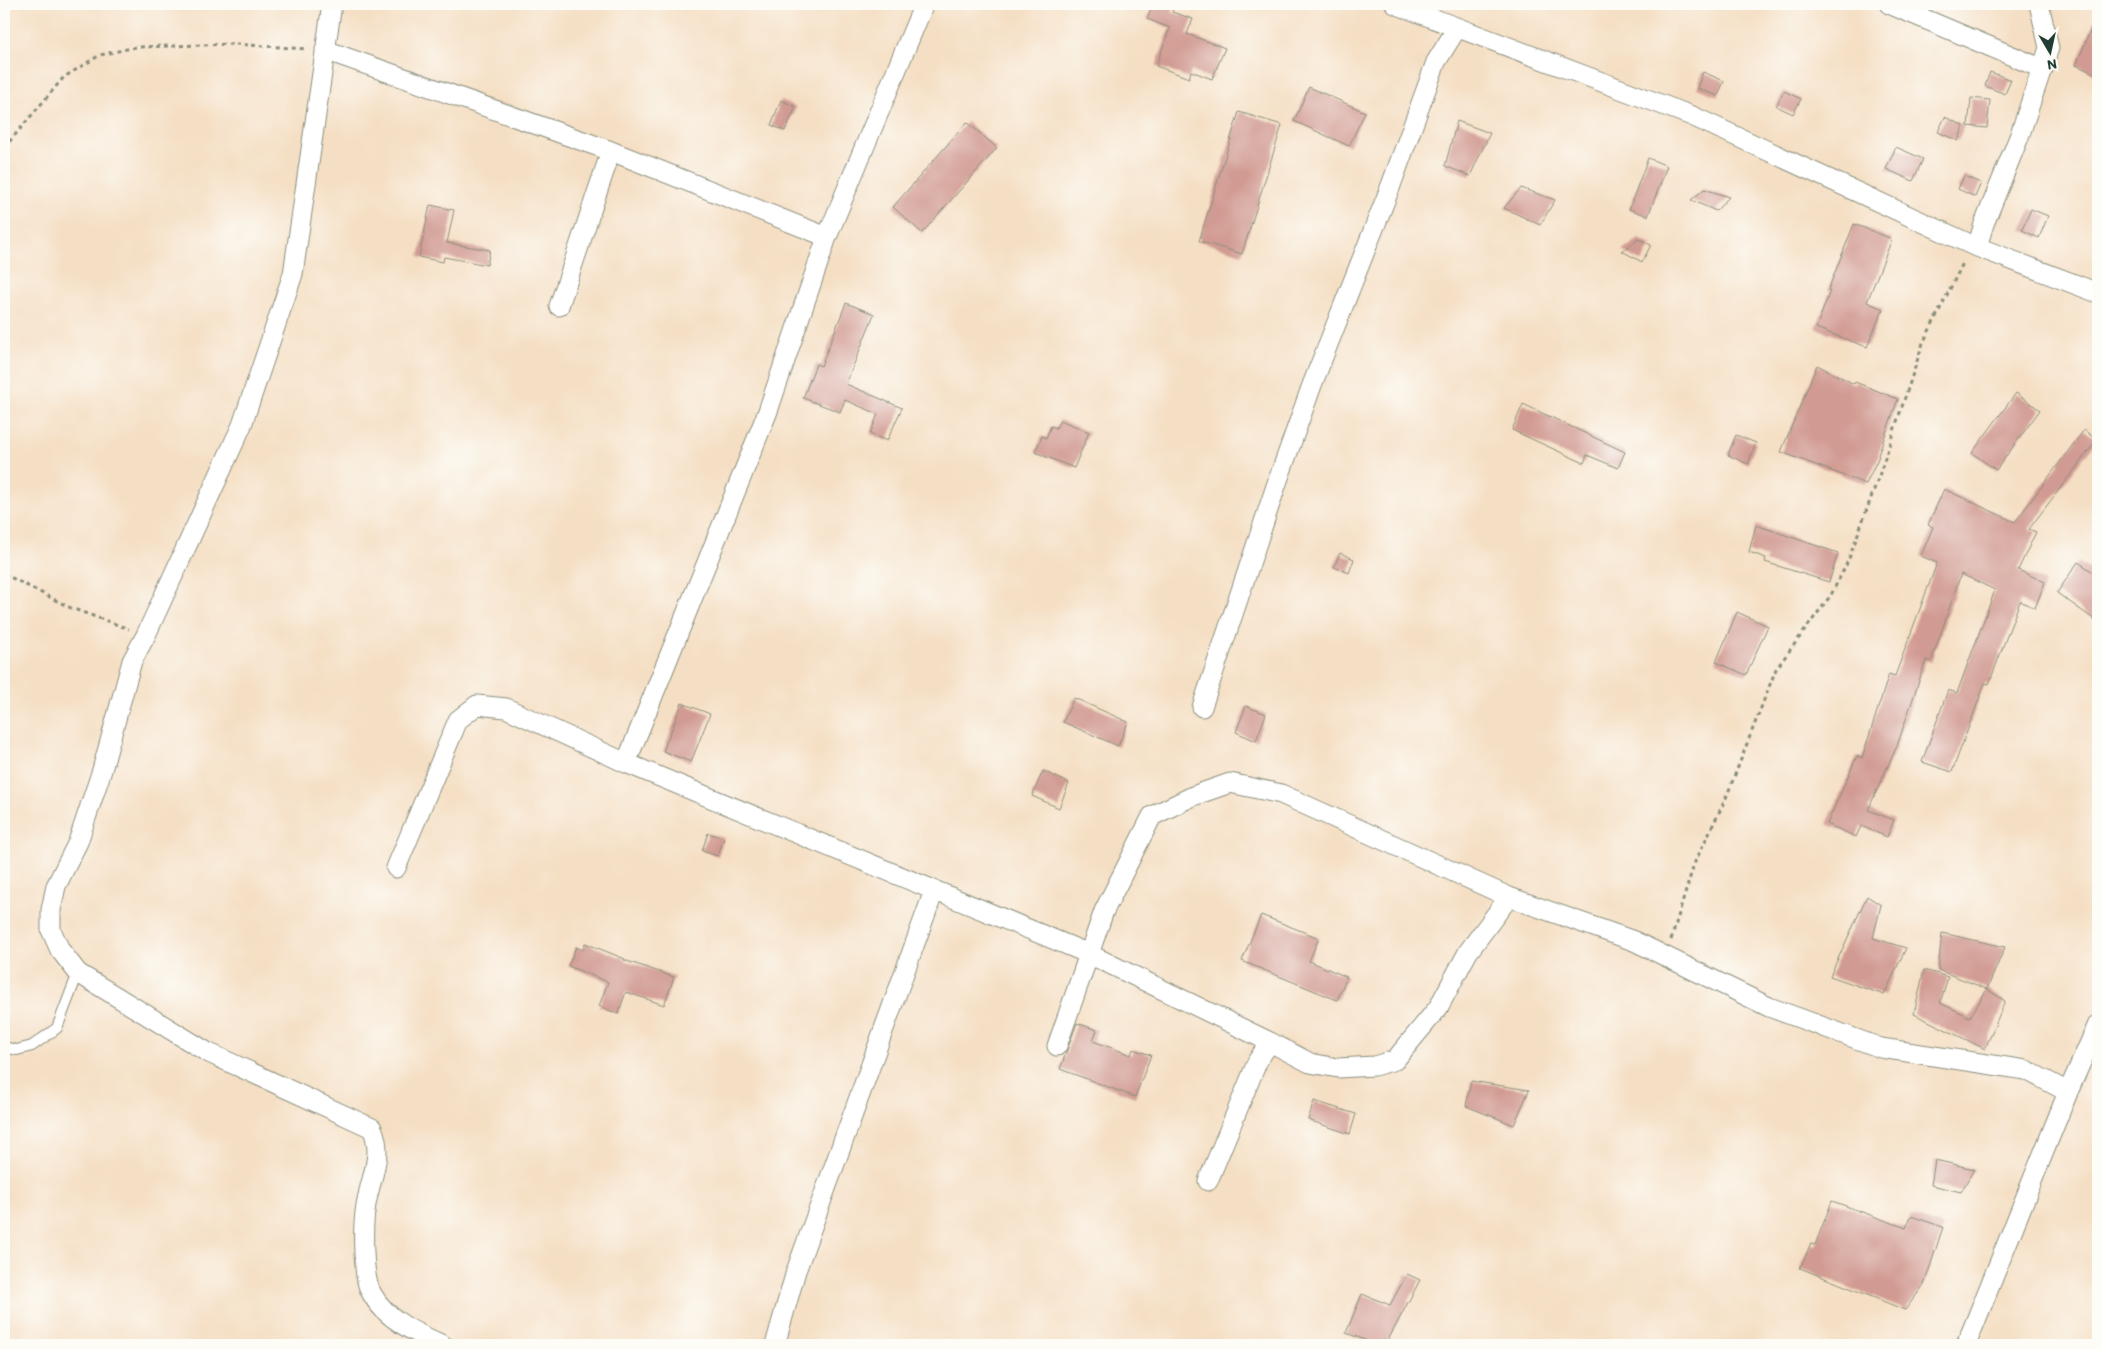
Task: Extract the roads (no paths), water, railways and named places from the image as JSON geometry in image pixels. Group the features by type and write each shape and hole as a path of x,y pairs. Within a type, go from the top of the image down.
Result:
{"street":[{"path":"332,4 293,274 242,425 132,662 102,770 78,842 56,886 51,910 51,930 60,950 78,973 207,1052 372,1128 376,1136 378,1162 363,1219 366,1273 371,1294 388,1313 412,1331 443,1345"},
{"path":"626,763 768,411 827,237 924,4"},
{"path":"1395,4 1692,116 1974,246 2098,293"},
{"path":"1889,4 2043,69"},
{"path":"1974,246 2019,137 2049,48 2039,4"},
{"path":"1202,707 1277,482 1312,386 1390,188 1436,62 1457,28"},
{"path":"325,50 611,151 827,237"},
{"path":"559,306 611,151"},
{"path":"396,868 458,720 477,706 506,708 626,763 1089,954 1310,1063 1338,1068 1374,1066 1395,1060 1438,1008 1468,952 1509,897"},
{"path":"1057,1046 1104,911 1152,816 1193,796 1230,783 1281,794 1509,897 1634,942 1769,1007 1880,1048 2026,1070 2068,1092"},
{"path":"775,1345 796,1271 934,890"},
{"path":"1966,1345 2068,1092 2098,1024"},
{"path":"1208,1181 1258,1060 1270,1042"}],"lane":[{"path":"4,1047 17,1050 32,1046 57,1028 78,973"}]}
